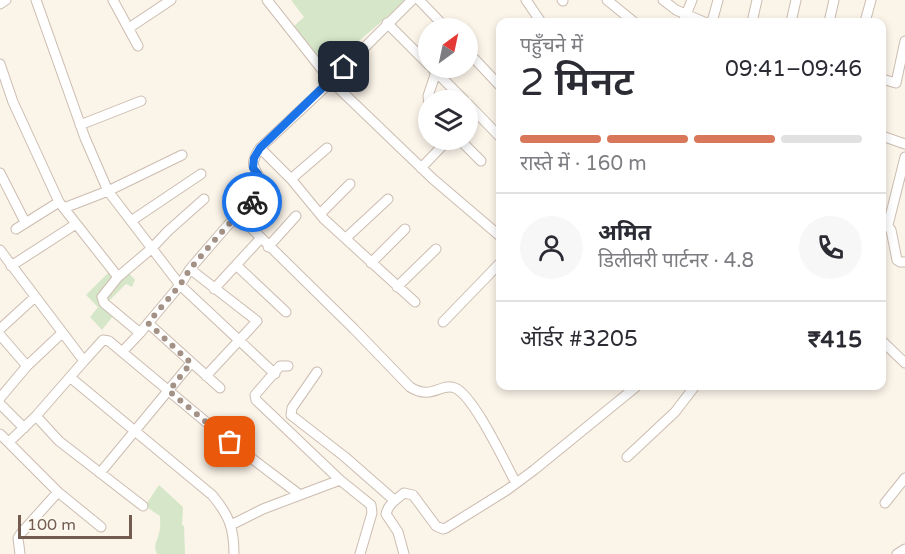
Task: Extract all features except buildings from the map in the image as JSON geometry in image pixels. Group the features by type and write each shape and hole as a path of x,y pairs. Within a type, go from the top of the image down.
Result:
{"street":[{"path":"0,4 6,0"},
{"path":"36,0 80,125 108,191 180,285 275,374"},
{"path":"114,0 138,46"},
{"path":"129,28 171,0"},
{"path":"267,0 331,81 421,168 496,233"},
{"path":"122,352 180,285 190,269 238,215 262,194 264,189 253,168 254,158 260,148 412,0"},
{"path":"419,0 436,18"},
{"path":"526,0 538,18"},
{"path":"607,0 629,18"},
{"path":"663,0 684,18"},
{"path":"685,18 692,0"},
{"path":"713,18 718,0"},
{"path":"753,18 757,0"},
{"path":"792,18 796,0"},
{"path":"830,18 834,0"},
{"path":"866,18 871,0"},
{"path":"387,23 418,54"},
{"path":"886,80 901,84 905,40"},
{"path":"478,63 496,82"},
{"path":"0,64 14,102 62,205 118,277"},
{"path":"442,78 454,90"},
{"path":"80,125 141,101"},
{"path":"478,114 496,133"},
{"path":"886,137 905,144"},
{"path":"260,148 371,263 415,302"},
{"path":"291,179 327,148"},
{"path":"421,168 438,150"},
{"path":"470,150 481,161"},
{"path":"16,229 25,222 62,205 108,191 182,155"},
{"path":"886,219 905,157"},
{"path":"0,173 25,222"},
{"path":"131,221 201,174"},
{"path":"321,213 350,184"},
{"path":"140,333 102,300 104,293 118,277 204,199"},
{"path":"346,238 388,199"},
{"path":"238,215 410,387 421,393 448,387 453,387 460,392 484,424 516,483"},
{"path":"268,247 296,216"},
{"path":"6,264 76,224"},
{"path":"886,225 897,260 905,262"},
{"path":"371,263 405,229"},
{"path":"214,289 260,239"},
{"path":"397,286 436,249"},
{"path":"0,250 6,264 35,297 84,361"},
{"path":"236,265 286,312"},
{"path":"443,322 496,267"},
{"path":"190,269 257,321 206,376"},
{"path":"0,329 35,297"},
{"path":"148,323 220,388"},
{"path":"0,398 27,366 62,333"},
{"path":"0,335 27,366"},
{"path":"9,442 36,416 103,340 109,341 230,442 300,495"},
{"path":"886,344 905,363"},
{"path":"100,472 191,363"},
{"path":"288,366 280,366 255,395 256,400 339,480 373,509 386,514 398,532 404,554"},
{"path":"317,372 292,408 291,415 345,457 394,500"},
{"path":"71,378 212,495 223,508 231,525 234,554"},
{"path":"386,514 394,500 404,493 413,495 436,526 443,529 516,483 632,390"},
{"path":"627,457 675,412 692,390"},
{"path":"0,404 24,428"},
{"path":"36,416 59,441 143,506"},
{"path":"0,435 58,492 101,527"},
{"path":"885,503 905,478"},
{"path":"231,525 263,509 339,480"},
{"path":"20,554 18,538 58,492"},
{"path":"360,554 373,509"},
{"path":"897,554 905,549"}],"green space":[{"path":"291,0 407,0 327,68 294,26 304,17"},
{"path":"128,272 135,280 132,287 126,284 110,300 107,309 113,316 102,330 90,317 98,307 86,295 108,273 117,281"},
{"path":"159,485 183,507 185,554 157,554 155,546 160,529 160,516 145,506"}],"way so far":[{"path":"230,442 169,391 191,363 148,323 207,249 252,202"}],"route":[{"path":"252,202 262,194 264,189 253,168 254,158 260,148 344,67"}]}
